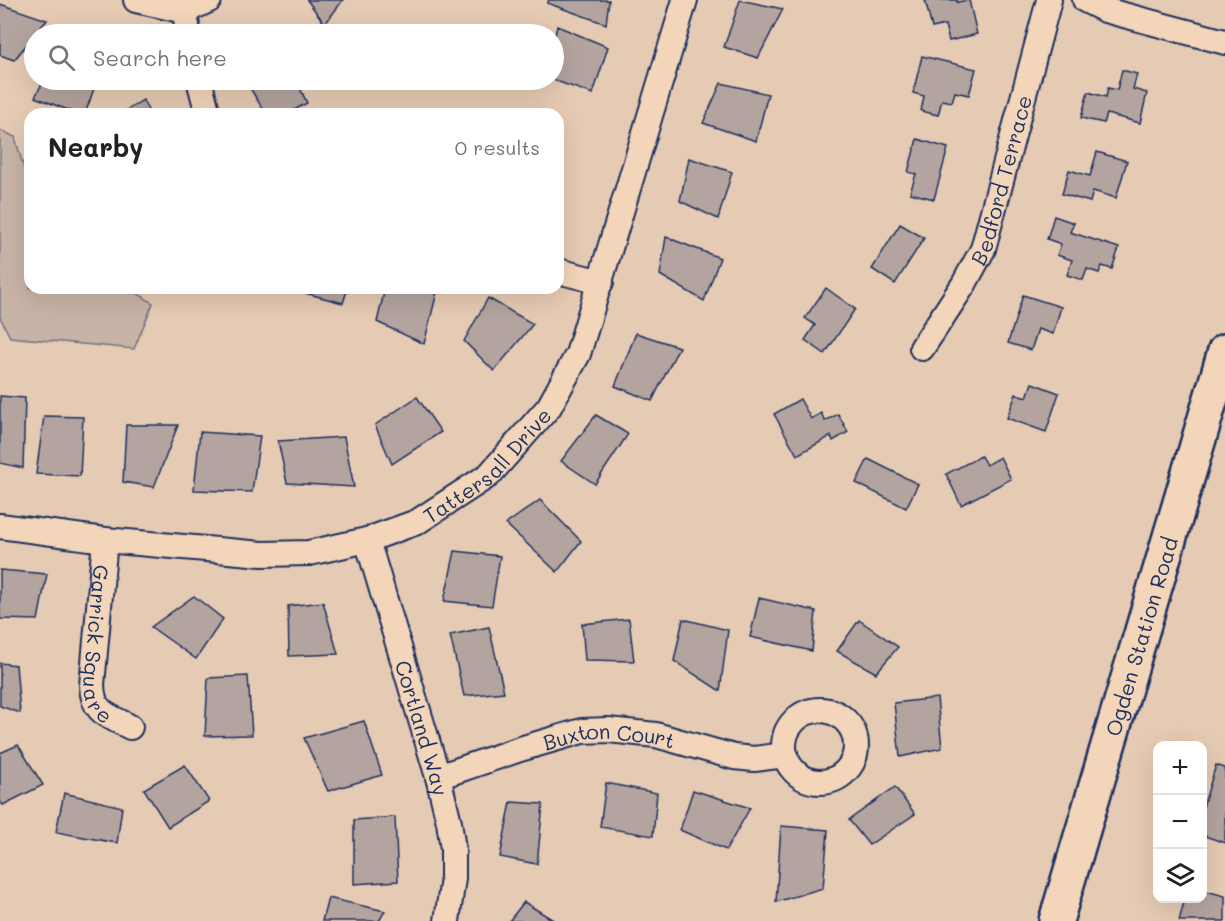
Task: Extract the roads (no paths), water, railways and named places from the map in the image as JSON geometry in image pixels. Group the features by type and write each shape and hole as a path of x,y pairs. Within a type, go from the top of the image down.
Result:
{"street":[{"path":"136,0 185,11 209,0"},
{"name":"Tattersall Drive","path":"0,526 105,540 262,554 309,553 367,540 417,522 489,475 549,407 578,354 685,0"},
{"name":"Bedford Terrace","path":"922,348 964,284 982,249 1049,0"},
{"path":"1085,0 1105,10 1225,42"},
{"path":"185,11 187,24"},
{"path":"202,90 206,108"},
{"path":"564,273 601,282"},
{"name":"Ogden Station Road","path":"1056,921 1225,351"},
{"name":"Garrick Square","path":"105,540 92,699 99,711 130,727"},
{"name":"Cortland Way","path":"367,540 438,777 453,849 453,878 447,921"},
{"name":"Buxton Court","path":"438,777 529,746 582,731 608,730 656,735 734,757 754,759 785,755"}]}
